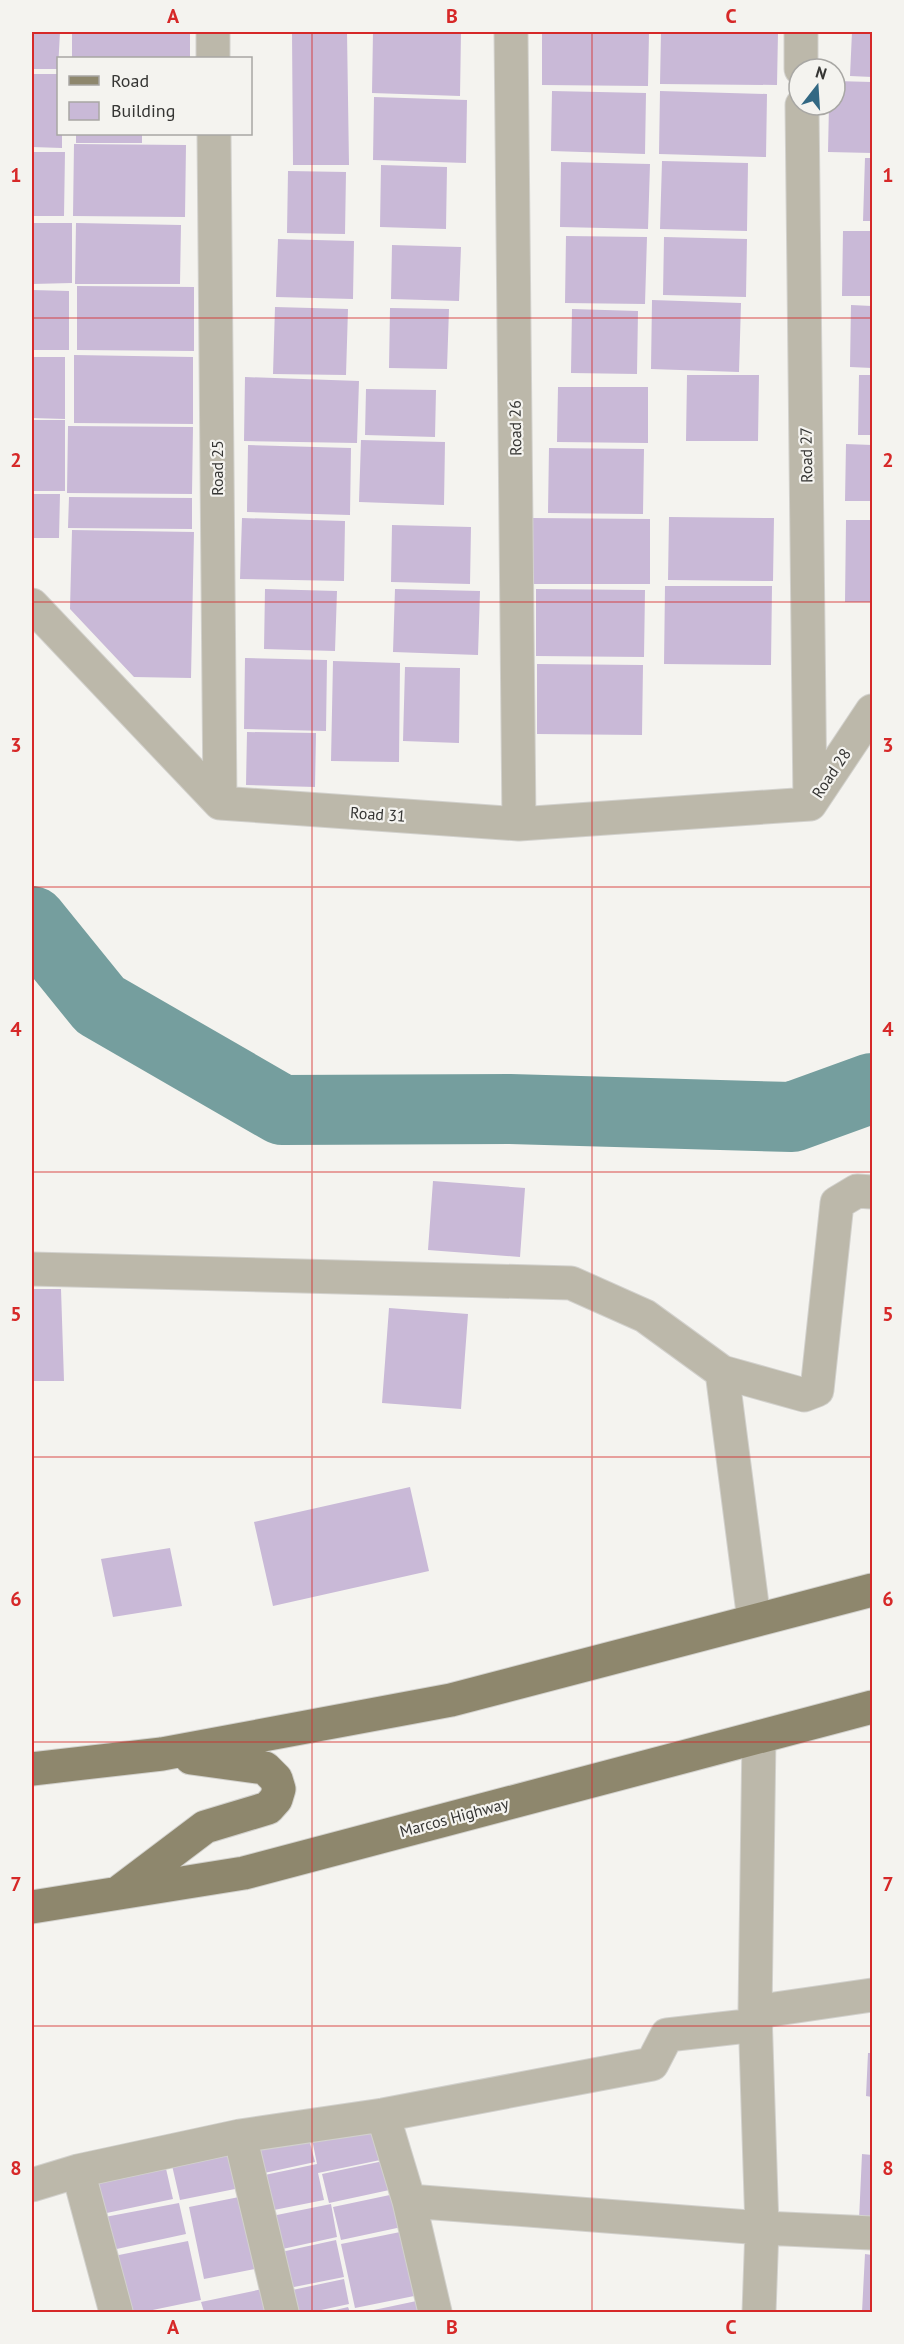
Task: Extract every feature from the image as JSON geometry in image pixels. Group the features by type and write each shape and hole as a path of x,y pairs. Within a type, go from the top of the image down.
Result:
{"main road":[{"path":"32,1769 162,1754 451,1700 873,1590"},
{"name":"Marcos Highway","path":"32,1907 244,1873 873,1707"},
{"path":"114,1895 205,1827 268,1808 276,1799 279,1789 276,1779 265,1768 162,1754"}],"street":[{"path":"213,32 213,57"},
{"name":"Road 26","path":"511,32 519,824"},
{"path":"801,32 801,57"},
{"name":"Road 27","path":"802,117 810,804"},
{"name":"Road 25","path":"214,135 220,803"},
{"path":"32,605 220,803"},
{"name":"Road 28","path":"810,804 873,711"},
{"name":"Road 31","path":"220,803 519,824 810,804"},
{"path":"32,1269 571,1283 645,1316 722,1372 804,1395 817,1390 837,1203 857,1191 873,1192"},
{"path":"722,1372 754,1620"},
{"path":"759,1737 755,2019 762,2228 759,2313"},
{"path":"32,2185 78,2171 240,2136 382,2115 652,2064 667,2035 873,1995"},
{"path":"382,2115 409,2202 435,2313"},
{"path":"240,2136 282,2313"},
{"path":"78,2171 116,2313"},
{"path":"409,2202 762,2228 873,2233"}],"building":[{"path":"32,32 60,32 57,69 32,69"},
{"path":"72,32 190,32 190,57 72,57"},
{"path":"292,32 347,32 349,165 293,165"},
{"path":"373,32 461,32 460,96 372,93"},
{"path":"542,32 649,32 648,86 542,85"},
{"path":"661,32 778,32 777,85 660,84"},
{"path":"852,32 872,32 872,77 850,76"},
{"path":"32,74 57,74 57,135 62,135 62,148 32,147"},
{"path":"847,81 872,82 872,153 828,152 829,117 847,117"},
{"path":"552,91 646,93 645,154 551,151"},
{"path":"660,91 767,94 766,157 659,154"},
{"path":"374,97 467,100 466,163 373,160"},
{"path":"76,135 142,135 142,143 76,143"},
{"path":"74,144 186,145 185,217 73,216"},
{"path":"32,152 65,152 64,216 32,216"},
{"path":"865,158 872,158 872,221 863,221"},
{"path":"662,161 748,163 747,231 660,229"},
{"path":"561,162 650,164 648,229 560,227"},
{"path":"381,165 447,167 446,229 380,227"},
{"path":"288,171 346,172 345,234 287,233"},
{"path":"32,223 72,223 72,283 32,284"},
{"path":"76,223 181,225 180,284 75,284"},
{"path":"843,231 872,231 872,296 842,296"},
{"path":"566,236 647,237 645,304 565,303"},
{"path":"664,237 747,239 746,297 663,295"},
{"path":"278,239 354,241 353,299 276,297"},
{"path":"392,245 461,247 459,301 391,299"},
{"path":"77,286 194,287 194,351 77,350"},
{"path":"32,290 69,291 69,350 32,350"},
{"path":"652,300 741,303 739,372 651,369"},
{"path":"851,305 872,306 872,368 850,367"},
{"path":"275,307 348,309 346,375 273,374"},
{"path":"390,308 449,309 447,369 389,368"},
{"path":"572,309 638,311 637,374 571,373"},
{"path":"74,355 193,357 193,424 74,423"},
{"path":"32,357 65,357 65,419 32,418"},
{"path":"687,375 759,375 758,441 686,441"},
{"path":"859,375 872,375 872,435 858,435"},
{"path":"245,377 359,381 357,443 244,441"},
{"path":"558,387 648,387 648,443 557,442"},
{"path":"366,389 436,390 435,437 365,435"},
{"path":"32,420 65,420 65,491 32,491"},
{"path":"68,426 193,427 192,494 67,493"},
{"path":"361,440 445,442 444,505 359,502"},
{"path":"846,444 872,445 872,501 845,501"},
{"path":"248,445 351,448 350,515 247,512"},
{"path":"549,448 644,449 643,514 548,513"},
{"path":"32,494 60,494 59,538 32,538"},
{"path":"69,497 192,498 192,529 68,528"},
{"path":"669,517 774,518 773,581 668,580"},
{"path":"242,518 345,521 344,581 240,579"},
{"path":"533,518 650,519 650,584 533,584"},
{"path":"846,520 872,520 872,602 845,602"},
{"path":"392,525 471,527 470,584 391,582"},
{"path":"72,530 194,532 191,678 134,677 70,609"},
{"path":"665,586 772,586 771,665 664,664"},
{"path":"265,589 337,591 335,651 264,649"},
{"path":"395,589 480,591 478,655 393,652"},
{"path":"536,589 645,590 644,657 536,656"},
{"path":"245,658 327,660 326,731 244,729"},
{"path":"333,661 400,663 399,762 331,761"},
{"path":"537,664 643,665 642,735 537,734"},
{"path":"405,667 460,668 459,743 403,741"},
{"path":"247,732 316,733 315,787 246,785"},
{"path":"433,1181 525,1188 520,1257 428,1250"},
{"path":"32,1289 61,1289 64,1381 32,1381"},
{"path":"389,1308 468,1314 461,1409 382,1403"},
{"path":"410,1487 429,1571 273,1606 254,1522"},
{"path":"170,1548 182,1606 113,1617 101,1559"},
{"path":"868,2053 872,2053 872,2097 866,2096"},
{"path":"382,2119 390,2158 318,2173 324,2200 259,2213 251,2178 317,2164 311,2134"},
{"path":"308,2135 315,2162 251,2176 245,2148"},
{"path":"241,2145 250,2186 180,2200 171,2161"},
{"path":"862,2154 872,2155 872,2221 859,2220"},
{"path":"164,2160 173,2199 102,2214 93,2175"},
{"path":"388,2160 394,2189 329,2203 322,2174"},
{"path":"404,2192 411,2225 341,2240 333,2207"},
{"path":"249,2195 265,2267 204,2279 189,2207"},
{"path":"179,2203 186,2234 112,2250 105,2217"},
{"path":"331,2204 337,2237 269,2252 262,2218"},
{"path":"410,2230 424,2294 355,2308 341,2244"},
{"path":"336,2240 344,2277 279,2290 272,2254"},
{"path":"188,2241 201,2300 143,2312 126,2312 114,2256"},
{"path":"865,2254 872,2255 872,2312 862,2312"},
{"path":"344,2279 349,2304 312,2312 287,2312 283,2292"},
{"path":"272,2287 278,2312 204,2312 201,2302"},
{"path":"426,2299 429,2312 369,2312 369,2311"},
{"path":"348,2307 350,2312 327,2312"}],"waterway":[{"path":"32,921 100,1005 282,1110 510,1109 792,1117 872,1088"}]}
